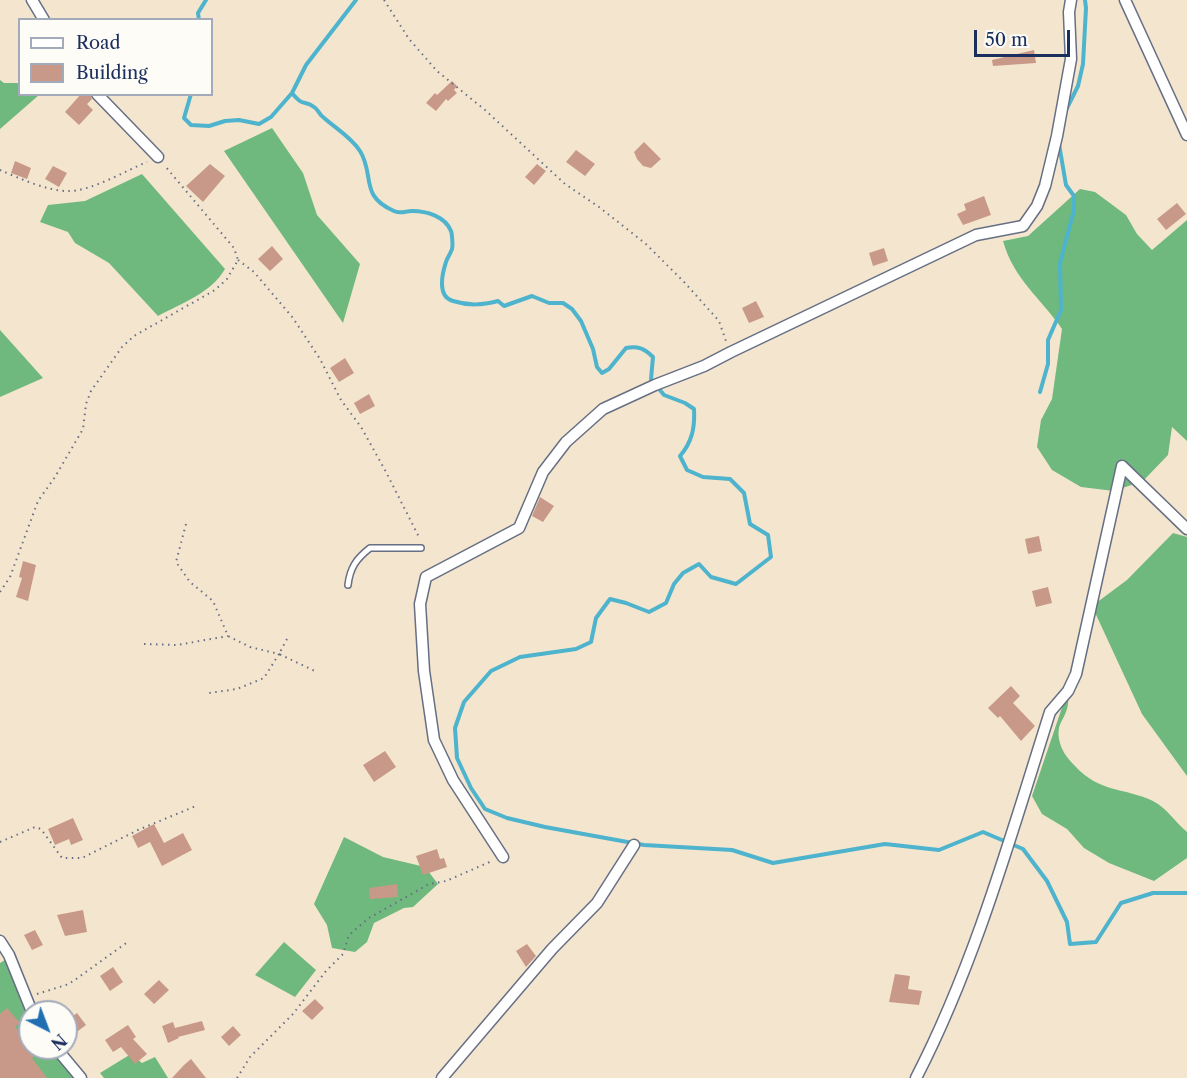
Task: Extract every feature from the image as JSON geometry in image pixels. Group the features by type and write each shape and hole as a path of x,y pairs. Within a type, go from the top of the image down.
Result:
{"street":[{"path":"32,0 43,18"},
{"path":"503,857 453,780 434,740 424,670 420,604 426,577 519,528 543,472 566,442 603,409 704,366 976,235 1023,226 1037,206 1045,186 1057,136 1071,59 1069,12 1071,0"},
{"path":"1125,0 1187,135"},
{"path":"99,96 158,157"},
{"path":"916,1078 941,1030 978,931 1050,712 1068,691 1076,674 1122,466 1187,529"},
{"path":"442,1078 552,949 597,903 634,844"},
{"path":"0,941 9,955 26,998"},
{"path":"66,1060 81,1078"}],"lane":[{"path":"348,585 356,559 370,548 421,548"}],"path":[{"path":"384,0 409,39 437,71 485,110 566,184 646,244 686,283 719,321 731,352"},
{"path":"0,170 67,192 81,190 158,157 234,248 238,260 254,272 287,310 320,359 341,400 361,427 386,472 420,538 421,548"},
{"path":"0,592 10,577 38,501 61,468 83,429 86,404 91,391 122,347 134,336 216,290 227,279 238,260"},
{"path":"186,524 176,562 190,582 213,601 228,636"},
{"path":"144,645 177,645 228,636 250,647 279,654 317,672"},
{"path":"209,693 237,689 264,678 286,639"},
{"path":"0,842 35,827 41,829 62,858 82,858 138,830 196,806"},
{"path":"237,1078 250,1057 293,1014 326,971 343,954 349,935 369,918 429,884 446,881 503,857"},
{"path":"26,998 69,984 129,941"}],"green space":[{"path":"0,80 4,83 18,83 18,96 38,96 0,129"},
{"path":"272,128 303,173 317,215 360,264 343,323 224,151"},
{"path":"142,174 225,269 204,291 158,316 109,263 75,243 68,232 40,222 48,205 85,201"},
{"path":"1080,189 1095,192 1126,215 1137,234 1152,250 1187,220 1187,441 1172,427 1168,455 1143,481 1114,491 1081,487 1052,470 1037,447 1041,420 1052,399 1062,329 1021,278 1003,241 1028,236"},
{"path":"0,330 43,378 0,397"},
{"path":"1173,533 1187,537 1187,776 1142,714 1092,606 1127,580"},
{"path":"1068,690 1068,707 1060,726 1059,739 1069,760 1084,775 1094,781 1158,804 1187,832 1187,858 1154,881 1109,863 1084,848 1067,829 1042,814 1032,796"},
{"path":"344,837 383,857 425,867 438,884 413,907 404,908 374,923 367,942 355,952 332,948 327,925 314,904"},
{"path":"284,942 316,970 295,997 255,975"},
{"path":"5,960 24,1000 18,1000 18,1060 71,1060 85,1078 0,1078 0,963"},
{"path":"131,1054 142,1063 155,1057 168,1078 104,1078 100,1073"}],"building":[{"path":"1034,50 1036,63 993,66 992,60"},
{"path":"452,81 457,86 454,90 457,93 448,101 446,99 436,111 426,103 435,93 437,95"},
{"path":"79,96 91,96 92,99 87,104 93,110 79,125 65,112"},
{"path":"644,142 661,159 651,168 643,166 634,152"},
{"path":"576,150 595,164 585,176 566,162"},
{"path":"15,161 31,168 27,179 11,173"},
{"path":"210,164 225,176 203,202 186,186"},
{"path":"537,164 546,171 534,185 525,177"},
{"path":"53,166 67,173 59,187 45,179"},
{"path":"984,196 991,215 963,225 957,214 966,210 964,204"},
{"path":"1177,203 1186,214 1166,230 1157,219"},
{"path":"272,246 283,259 270,271 258,259"},
{"path":"884,248 888,261 873,266 869,253"},
{"path":"756,301 764,317 749,323 742,308"},
{"path":"345,358 354,373 339,382 330,368"},
{"path":"369,394 375,406 360,414 354,403"},
{"path":"540,497 554,506 543,522 532,516"},
{"path":"1039,536 1042,551 1028,554 1025,539"},
{"path":"23,561 36,565 28,601 16,597 22,578 19,577"},
{"path":"1048,587 1052,603 1036,607 1032,591"},
{"path":"1011,686 1020,696 1013,703 1035,726 1021,741 1000,716 998,718 988,708"},
{"path":"385,751 396,767 374,782 363,765"},
{"path":"73,818 83,840 71,845 69,839 55,845 48,829"},
{"path":"154,824 164,843 183,833 192,850 162,866 150,842 138,848 132,836"},
{"path":"437,849 440,859 444,858 447,867 423,875 416,856"},
{"path":"397,884 398,897 370,899 369,888"},
{"path":"83,910 87,932 65,936 57,915"},
{"path":"35,930 43,945 32,950 24,935"},
{"path":"527,944 536,956 526,967 516,951"},
{"path":"113,967 123,982 110,991 100,976"},
{"path":"895,974 910,976 908,989 922,991 919,1005 889,1002"},
{"path":"159,980 169,990 154,1004 144,994"},
{"path":"315,999 324,1008 312,1020 302,1011"},
{"path":"7,1008 18,1021 15,1027 18,1030 18,1060 34,1060 47,1078 0,1078 0,1014"},
{"path":"78,1014 86,1025 78,1031"},
{"path":"202,1021 205,1030 178,1037 168,1043 162,1026 173,1022 175,1028"},
{"path":"128,1025 136,1037 133,1039 147,1054 135,1064 121,1047 113,1052 105,1040"},
{"path":"233,1026 241,1035 229,1046 221,1037"},
{"path":"191,1059 206,1078 172,1078 184,1065"}],"waterway":[{"path":"199,18 198,13 206,0"},
{"path":"356,0 306,65 292,93 302,102 315,108 356,146 367,168 372,192 383,205 398,212 429,213 440,218 448,226 452,245 442,284 448,299 470,304 498,301 504,306 532,296 549,303 563,303 572,309 581,321 593,349 597,367 602,373 609,369 626,348 641,348 647,352 653,357 651,379 664,395 694,409 692,434 680,456 687,470 703,477 730,479 744,493 750,524 768,535 771,557 736,584 711,577 699,564 683,573 674,584 666,603 649,612 610,599 596,618 591,642 576,649 520,657 491,671 464,702 455,728 457,758 471,788 485,809 507,818 545,827 644,845 732,850 773,863 885,844 939,850 983,832 1023,849 1047,881 1067,922 1070,944 1096,942 1121,903 1153,893 1187,893"},
{"path":"1066,110 1078,86 1083,64 1085,0"},
{"path":"190,96 184,118 191,125 209,126 239,120 259,124 271,117 292,93"},
{"path":"1040,392 1048,364 1048,340 1061,310 1060,263 1074,210 1074,196 1066,185 1059,144"}]}
